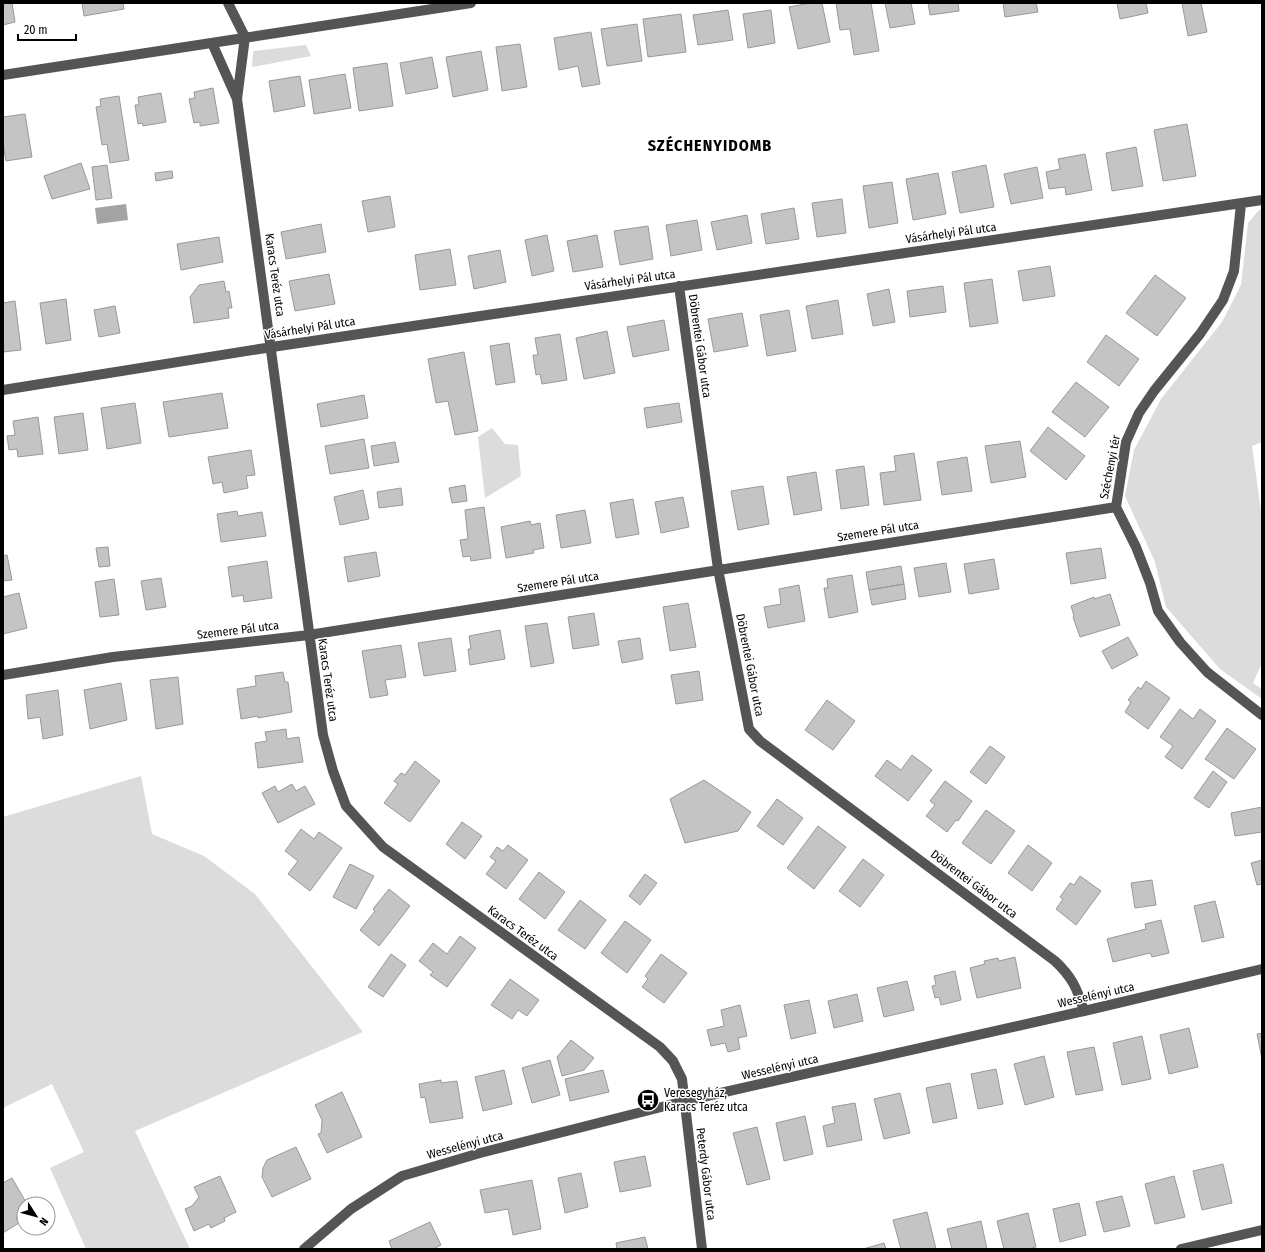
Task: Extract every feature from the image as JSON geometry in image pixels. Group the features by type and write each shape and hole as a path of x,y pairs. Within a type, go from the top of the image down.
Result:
{"street":[{"path":"228,3 245,37"},
{"path":"3,75 471,3"},
{"name":"Karacs Teréz utca","path":"245,37 237,99 272,346 323,735 333,771 346,806 366,830 383,847 415,872 660,1047 673,1061 682,1079 685,1102"},
{"name":"Karacs Teréz utca","path":"212,43 237,99"},
{"name":"Vásárhelyi Pál utca","path":"3,390 272,346 1262,200"},
{"name":"Széchenyi tér","path":"1241,204 1234,271 1223,300 1200,334 1154,391 1139,413 1126,442 1116,507 1136,547 1150,583 1158,611 1180,642 1207,672 1262,714"},
{"name":"Döbrentei Gábor utca","path":"679,286 718,569 748,729 760,741 1054,960 1068,974 1077,989 1084,1011"},
{"name":"Szemere Pál utca","path":"3,675 113,657 309,635 1116,507"},
{"name":"Wesselényi utca","path":"304,1249 351,1209 402,1176 480,1153 685,1102 1262,969"},
{"name":"Peterdy Gábor utca","path":"685,1102 687,1134 702,1249"},
{"path":"1181,1249 1262,1230"}],"shaded area":[{"path":"306,45 311,56 252,67 253,51"},
{"path":"126,204 128,220 97,224 95,208"},
{"path":"1262,209 1262,442 1252,446 1262,518 1262,663 1253,683 1262,689 1262,699 1220,669 1166,607 1155,562 1125,496 1134,450 1161,399 1222,322 1241,285 1248,223 1258,211"},
{"path":"492,428 505,444 518,445 521,476 485,498 478,437"},
{"path":"141,776 152,834 204,856 255,894 363,1032 135,1131 190,1249 86,1249 50,1168 84,1152 52,1084 5,1107 3,1110 3,817"}],"building":[{"path":"3,3 12,3 15,22 3,25"},
{"path":"82,3 123,3 124,9 84,16"},
{"path":"810,3 822,3 830,42 798,49 789,7"},
{"path":"836,3 871,3 879,51 854,55 850,29 840,30"},
{"path":"885,3 911,3 915,24 890,28"},
{"path":"928,3 958,3 959,11 930,15"},
{"path":"1003,3 1036,3 1038,12 1005,17"},
{"path":"1117,3 1146,3 1148,13 1120,19"},
{"path":"1182,3 1201,3 1207,32 1188,36"},
{"path":"728,10 733,40 698,45 693,15"},
{"path":"771,10 775,43 748,48 743,14"},
{"path":"681,14 686,52 648,57 643,19"},
{"path":"637,24 642,61 607,66 601,29"},
{"path":"591,32 600,84 582,87 578,66 559,70 554,38"},
{"path":"520,44 527,87 502,91 496,47"},
{"path":"481,51 488,90 453,97 446,57"},
{"path":"432,57 438,88 406,94 400,63"},
{"path":"387,63 393,106 359,111 353,68"},
{"path":"345,74 351,108 314,114 309,80"},
{"path":"300,76 305,106 274,112 269,81"},
{"path":"213,88 219,123 200,126 200,122 194,123 189,99 195,98 194,92"},
{"path":"161,93 166,122 143,126 142,123 138,124 135,105 139,105 138,97"},
{"path":"119,96 129,160 110,163 107,144 102,145 96,107 101,106 100,99"},
{"path":"25,114 32,157 6,161 3,144 3,117"},
{"path":"1187,124 1196,176 1163,181 1154,130"},
{"path":"1136,147 1143,186 1112,191 1106,153"},
{"path":"1085,154 1092,190 1066,195 1065,187 1049,189 1046,172 1060,169 1058,159"},
{"path":"81,163 90,189 52,199 44,176"},
{"path":"107,165 112,198 96,200 92,167"},
{"path":"986,165 994,207 960,213 952,172"},
{"path":"1037,167 1043,198 1011,204 1004,174"},
{"path":"172,171 173,178 156,181 155,173"},
{"path":"938,173 946,214 913,220 906,179"},
{"path":"892,182 898,223 869,228 863,186"},
{"path":"390,196 395,227 368,232 362,201"},
{"path":"842,199 846,233 817,237 812,203"},
{"path":"794,208 799,239 766,244 761,214"},
{"path":"747,215 752,243 717,250 711,222"},
{"path":"697,220 702,250 671,256 666,225"},
{"path":"321,224 326,252 286,259 281,232"},
{"path":"648,226 653,259 620,265 614,231"},
{"path":"547,235 554,271 532,276 525,240"},
{"path":"597,235 603,267 573,272 567,241"},
{"path":"219,237 223,262 181,270 177,244"},
{"path":"450,249 456,285 420,290 415,255"},
{"path":"500,250 506,282 474,289 468,256"},
{"path":"1050,266 1055,296 1023,301 1018,271"},
{"path":"329,274 335,304 295,311 289,281"},
{"path":"1155,275 1186,298 1157,336 1126,313"},
{"path":"992,279 998,323 970,327 964,283"},
{"path":"224,281 226,292 229,291 232,308 228,308 229,318 194,323 190,297 199,285"},
{"path":"943,286 946,312 910,317 907,291"},
{"path":"889,289 895,322 873,326 867,294"},
{"path":"66,299 71,340 46,344 40,303"},
{"path":"838,300 843,334 812,339 806,306"},
{"path":"15,301 21,350 3,352 3,303"},
{"path":"115,306 120,333 99,337 94,310"},
{"path":"789,310 796,351 767,356 760,315"},
{"path":"742,313 748,346 714,352 708,319"},
{"path":"664,320 669,350 633,357 627,327"},
{"path":"607,331 615,373 584,379 576,338"},
{"path":"560,334 567,380 542,384 540,374 536,375 533,355 538,355 535,338"},
{"path":"1106,335 1139,359 1119,386 1087,362"},
{"path":"509,343 515,382 496,385 490,346"},
{"path":"464,352 478,431 455,435 448,401 436,403 428,359"},
{"path":"1076,382 1109,407 1085,437 1052,412"},
{"path":"222,393 228,428 169,437 163,402"},
{"path":"364,395 368,418 321,427 317,404"},
{"path":"135,403 141,443 107,449 101,408"},
{"path":"679,403 682,422 647,428 644,408"},
{"path":"83,413 88,450 59,454 54,417"},
{"path":"38,417 43,454 18,457 17,449 9,450 7,436 15,435 13,421"},
{"path":"1048,427 1085,456 1066,480 1030,451"},
{"path":"364,439 369,468 330,474 325,446"},
{"path":"1020,441 1026,477 991,483 985,446"},
{"path":"395,442 399,462 374,466 371,446"},
{"path":"251,450 255,475 246,476 248,488 224,493 222,482 213,484 208,457"},
{"path":"914,453 921,500 884,505 880,473 896,471 894,456"},
{"path":"967,457 972,491 942,495 937,462"},
{"path":"864,466 869,505 841,509 836,470"},
{"path":"816,472 822,510 794,515 787,477"},
{"path":"465,485 467,501 452,503 449,488"},
{"path":"763,486 769,524 738,530 731,491"},
{"path":"401,488 403,505 379,508 377,492"},
{"path":"363,490 369,519 340,525 334,497"},
{"path":"683,497 689,527 661,533 655,502"},
{"path":"633,499 639,534 616,538 610,503"},
{"path":"484,507 491,558 471,561 470,556 463,557 460,540 468,539 465,510"},
{"path":"585,510 591,543 561,548 556,515"},
{"path":"237,511 238,516 262,512 266,536 221,542 217,514"},
{"path":"530,521 531,525 540,523 544,548 533,550 534,553 506,558 501,527"},
{"path":"108,547 110,566 99,567 96,548"},
{"path":"1101,548 1106,578 1071,584 1066,553"},
{"path":"376,552 380,576 348,582 344,557"},
{"path":"7,555 12,580 3,581 3,556"},
{"path":"994,559 999,589 969,594 964,564"},
{"path":"267,561 272,598 244,602 243,595 232,597 228,567"},
{"path":"946,563 951,592 919,597 914,568"},
{"path":"901,566 904,584 869,590 866,572"},
{"path":"852,575 858,612 829,618 824,588 828,588 827,579"},
{"path":"161,578 166,607 146,610 141,581"},
{"path":"114,579 119,615 100,617 95,582"},
{"path":"904,584 906,599 872,605 869,590"},
{"path":"799,585 805,621 768,628 764,607 781,604 779,589"},
{"path":"19,593 27,628 3,634 3,597"},
{"path":"1110,594 1120,625 1080,637 1071,606 1094,597 1094,599"},
{"path":"688,603 696,647 670,651 663,607"},
{"path":"594,613 599,645 573,649 568,617"},
{"path":"547,623 554,663 531,667 525,626"},
{"path":"500,630 505,659 470,665 468,649 471,649 469,636"},
{"path":"1128,637 1138,655 1112,669 1102,651"},
{"path":"451,638 456,671 424,676 418,643"},
{"path":"640,638 643,659 622,663 618,641"},
{"path":"401,645 406,677 385,680 388,695 370,698 362,651"},
{"path":"699,671 703,700 676,704 671,675"},
{"path":"283,672 285,682 288,682 292,712 258,718 258,716 241,719 237,689 256,686 255,676"},
{"path":"178,677 183,724 156,729 150,680"},
{"path":"1146,681 1170,698 1148,729 1125,712 1131,702 1128,700 1138,687 1141,689"},
{"path":"121,683 127,720 90,729 84,690"},
{"path":"58,690 63,735 43,739 40,717 28,719 26,695"},
{"path":"827,700 855,721 833,750 805,730"},
{"path":"1180,709 1193,719 1200,709 1216,721 1182,769 1165,757 1173,746 1160,737"},
{"path":"1227,728 1256,749 1234,779 1205,759"},
{"path":"286,729 287,739 299,737 303,762 258,768 255,743 267,741 265,732"},
{"path":"990,746 1005,757 986,784 970,772"},
{"path":"912,755 932,770 908,801 875,776 887,760 901,770"},
{"path":"415,761 440,781 410,822 384,803 398,784 394,781 401,773 405,775"},
{"path":"1213,771 1227,782 1209,808 1194,798"},
{"path":"704,780 751,812 738,831 685,843 670,799"},
{"path":"945,781 972,801 958,821 956,820 947,832 926,816 935,805 930,801"},
{"path":"292,784 296,791 305,786 315,804 278,823 262,793 275,786 278,792"},
{"path":"777,799 803,818 783,845 757,826"},
{"path":"1262,807 1262,832 1235,836 1231,813"},
{"path":"986,810 1015,831 991,864 962,843"},
{"path":"462,822 482,836 465,859 446,844"},
{"path":"818,826 846,847 814,889 787,868"},
{"path":"301,829 314,839 319,832 342,848 310,891 288,874 298,861 285,851"},
{"path":"508,845 528,860 506,889 486,874 496,861 490,857 497,847 503,851"},
{"path":"1028,845 1052,863 1032,891 1008,873"},
{"path":"863,859 884,875 860,907 839,891"},
{"path":"1262,860 1262,884 1257,885 1251,863"},
{"path":"350,864 374,876 356,909 333,897"},
{"path":"539,872 565,892 545,919 519,899"},
{"path":"645,874 657,883 640,905 629,896"},
{"path":"1080,876 1101,891 1076,925 1056,909 1063,899 1060,897 1070,883 1074,885"},
{"path":"1152,880 1156,905 1135,908 1131,883"},
{"path":"389,889 410,906 379,946 360,930 375,911 373,909"},
{"path":"580,900 606,920 585,949 558,930"},
{"path":"1215,901 1224,937 1202,942 1194,906"},
{"path":"1161,920 1169,953 1152,957 1150,953 1113,962 1107,939 1146,929 1145,924"},
{"path":"625,921 651,940 627,973 601,953"},
{"path":"460,936 476,948 447,987 430,975 433,972 419,961 433,943 447,954"},
{"path":"391,954 406,965 383,997 368,987"},
{"path":"661,954 687,973 664,1003 642,987 648,979 645,976"},
{"path":"1015,957 1021,988 977,998 970,968 985,964 984,961 998,958 999,961"},
{"path":"955,971 961,1000 941,1005 939,997 935,998 932,986 936,985 934,976"},
{"path":"510,979 539,1000 527,1016 518,1010 512,1019 491,1005"},
{"path":"907,981 914,1010 884,1017 877,988"},
{"path":"857,994 863,1021 834,1028 828,1001"},
{"path":"809,1000 816,1033 791,1039 784,1005"},
{"path":"740,1005 747,1036 738,1038 740,1049 728,1052 725,1043 711,1046 707,1030 724,1026 721,1010"},
{"path":"1189,1028 1198,1067 1169,1074 1160,1035"},
{"path":"1262,1033 1262,1059 1257,1034"},
{"path":"1142,1036 1151,1079 1122,1085 1113,1043"},
{"path":"571,1040 594,1058 584,1070 562,1076 557,1057"},
{"path":"1094,1047 1103,1090 1076,1095 1067,1052"},
{"path":"1044,1056 1054,1097 1025,1105 1014,1064"},
{"path":"550,1060 560,1095 532,1103 522,1068"},
{"path":"996,1069 1003,1104 978,1109 971,1074"},
{"path":"504,1070 512,1104 483,1111 475,1077"},
{"path":"603,1070 609,1092 570,1101 565,1079"},
{"path":"441,1080 441,1083 457,1081 463,1118 430,1123 425,1097 421,1098 419,1084"},
{"path":"950,1083 957,1118 933,1123 926,1088"},
{"path":"342,1092 362,1137 327,1153 318,1134 321,1133 322,1120 315,1105"},
{"path":"900,1093 910,1133 884,1139 874,1099"},
{"path":"855,1103 862,1140 827,1147 823,1126 835,1123 832,1107"},
{"path":"805,1116 813,1154 784,1161 776,1123"},
{"path":"757,1127 770,1179 747,1185 733,1133"},
{"path":"296,1147 311,1179 272,1197 262,1177 263,1168 267,1160"},
{"path":"645,1156 651,1186 620,1192 614,1162"},
{"path":"1223,1164 1232,1203 1202,1210 1193,1171"},
{"path":"581,1173 588,1207 565,1213 558,1178"},
{"path":"220,1176 236,1212 224,1218 225,1221 211,1228 209,1224 194,1231 185,1209 192,1206 199,1197 194,1187"},
{"path":"1174,1176 1185,1217 1155,1224 1145,1184"},
{"path":"12,1178 22,1196 16,1196 16,1225 3,1233 3,1183"},
{"path":"532,1180 541,1229 513,1235 508,1209 485,1213 480,1190"},
{"path":"1122,1196 1130,1226 1104,1232 1096,1202"},
{"path":"1079,1203 1086,1235 1060,1242 1053,1209"},
{"path":"927,1212 936,1249 901,1249 893,1220"},
{"path":"1028,1213 1036,1247 1028,1249 1004,1249 997,1221"},
{"path":"981,1221 987,1249 952,1249 947,1229"},
{"path":"430,1222 441,1245 433,1249 392,1249 389,1241"},
{"path":"645,1237 648,1249 617,1249 616,1243"},
{"path":"884,1243 886,1249 863,1249"}],"place":[{"name":"Veresegyház, Karacs Teréz utca","path":"648,1100"}],"district":[{"name":"SZÉCHENYIDOMB","path":"710,145"}]}
